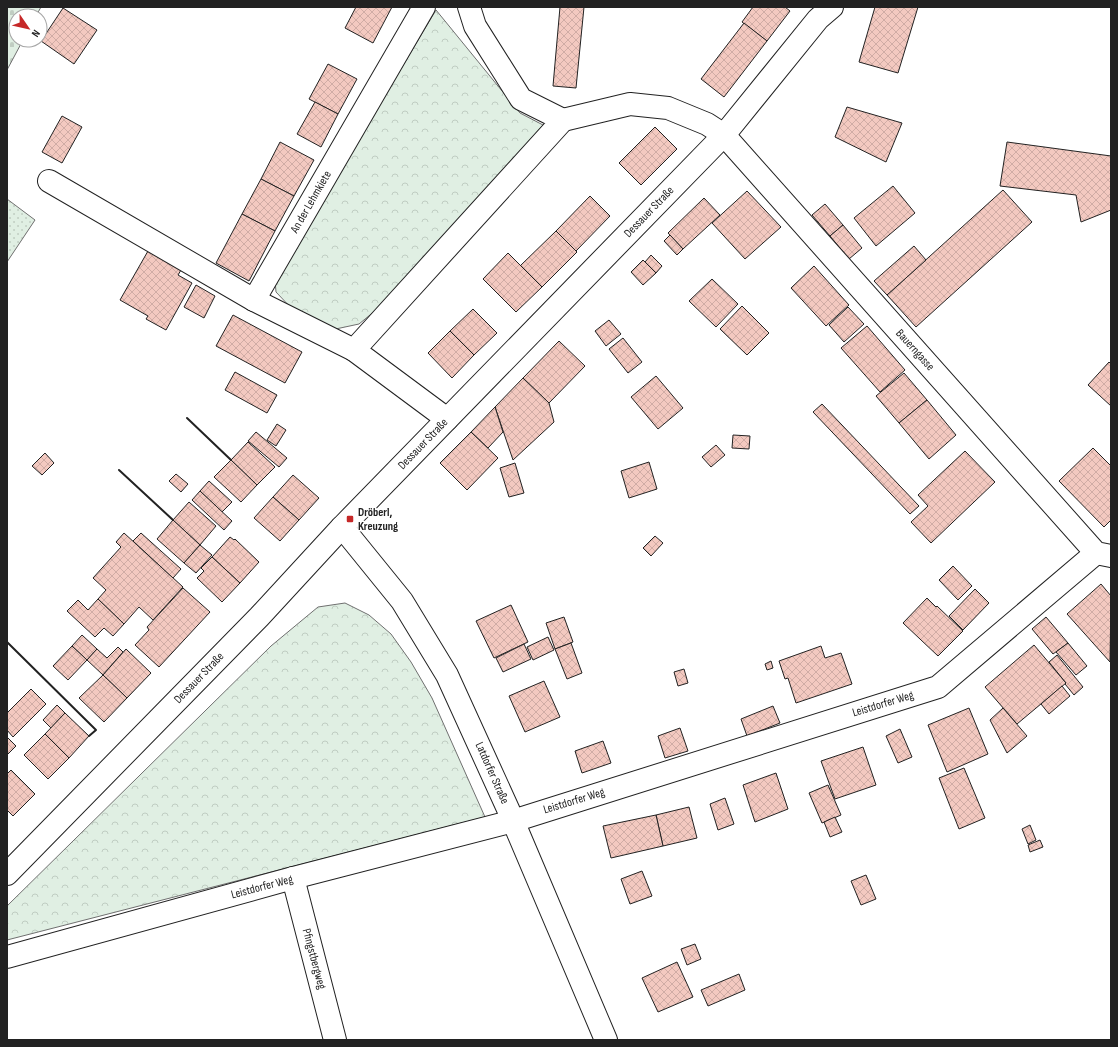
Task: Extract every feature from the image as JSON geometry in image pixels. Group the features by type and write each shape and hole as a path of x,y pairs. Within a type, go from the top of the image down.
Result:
{"street":[{"name":"An der Lehmkiete","path":"254,300 424,7"},
{"path":"469,7 475,26 521,99 563,120"},
{"name":"Dessauer Straße","path":"7,874 259,616 342,527 724,135 818,19 832,7"},
{"path":"354,350 563,120 630,104 668,108 707,124 724,135"},
{"name":"Bauerngasse","path":"724,135 1103,554"},
{"path":"49,180 254,300 354,350 447,420"},
{"name":"Latdorfer Straße","path":"342,527 402,601 447,675 513,821 606,1040"},
{"name":"Leistdorfer Weg","path":"7,957 293,878 513,821 938,687 1103,554"},
{"name":"Pfingstbergweg","path":"293,878 335,1040"}],"green space":[{"path":"7,7 41,7 8,8 8,48 19,48 7,70"},
{"path":"436,10 520,113 543,125 387,301 359,324 331,330 294,311 276,292 275,280"},
{"path":"7,199 35,220 7,262"},
{"path":"345,603 369,615 391,634 411,662 432,698 485,817 7,940 7,906 271,646 318,607"}],"building":[{"path":"356,7 392,7 373,43 345,28"},
{"path":"560,7 584,7 576,88 553,86"},
{"path":"753,7 785,7 790,11 767,41 742,22"},
{"path":"875,7 918,7 898,73 859,62"},
{"path":"63,8 97,30 74,64 48,46 48,30"},
{"path":"744,23 767,41 724,97 701,79"},
{"path":"328,64 357,79 338,114 309,99"},
{"path":"315,102 338,114 321,147 297,134"},
{"path":"847,107 902,123 886,162 835,137"},
{"path":"62,116 82,127 62,163 42,152"},
{"path":"655,127 677,149 641,185 619,163"},
{"path":"280,142 314,160 294,196 261,179"},
{"path":"1007,142 1111,156 1111,210 1081,222 1076,195 1000,186"},
{"path":"261,179 294,196 275,231 242,214"},
{"path":"893,186 915,213 876,246 854,218"},
{"path":"1003,190 1032,222 916,327 887,295"},
{"path":"747,191 781,227 745,259 712,223"},
{"path":"590,196 610,216 576,251 556,231"},
{"path":"704,198 720,215 683,249 668,233"},
{"path":"825,204 843,225 830,236 812,215"},
{"path":"242,214 275,231 249,281 216,263"},
{"path":"843,225 862,248 849,259 830,236"},
{"path":"556,231 577,252 542,287 520,266"},
{"path":"670,235 683,249 677,255 664,241"},
{"path":"914,246 926,260 887,295 874,281"},
{"path":"148,251 181,270 178,275 192,283 166,330 146,319 148,316 120,300"},
{"path":"508,253 542,287 516,312 483,279"},
{"path":"651,255 662,266 656,273 645,262"},
{"path":"643,260 656,273 643,285 631,272"},
{"path":"814,266 849,305 826,326 791,288"},
{"path":"712,279 738,304 716,327 689,301"},
{"path":"196,285 215,296 204,318 184,307"},
{"path":"742,306 769,333 747,355 720,329"},
{"path":"848,307 864,324 844,342 829,325"},
{"path":"473,309 497,333 474,355 450,331"},
{"path":"233,315 302,352 285,383 216,346"},
{"path":"609,320 621,334 606,346 595,331"},
{"path":"867,326 905,370 880,392 841,348"},
{"path":"450,331 474,355 452,378 428,353"},
{"path":"623,338 642,362 628,373 609,349"},
{"path":"559,341 585,366 549,403 523,378"},
{"path":"1109,362 1111,364 1111,406 1088,385"},
{"path":"235,372 277,395 267,413 225,390"},
{"path":"904,373 927,400 899,423 876,396"},
{"path":"656,376 683,408 658,429 631,397"},
{"path":"523,378 549,403 554,422 513,460 495,407"},
{"path":"927,400 956,435 929,459 899,423"},
{"path":"822,404 919,506 910,514 813,412"},
{"path":"495,407 503,432 488,448 471,432"},
{"path":"277,424 286,430 276,446 267,440"},
{"path":"256,432 287,458 279,467 248,441"},
{"path":"471,432 498,458 467,490 440,463"},
{"path":"733,435 750,436 749,449 732,448"},
{"path":"248,442 275,467 257,485 231,460"},
{"path":"716,445 725,455 711,467 702,457"},
{"path":"1093,448 1111,466 1111,520 1104,527 1059,481"},
{"path":"965,451 995,482 931,543 911,522 928,506 918,495"},
{"path":"45,453 54,463 42,475 32,466"},
{"path":"231,460 257,485 241,502 214,477"},
{"path":"649,462 657,489 629,498 621,471"},
{"path":"515,463 524,493 509,497 500,468"},
{"path":"176,474 188,484 181,492 169,481"},
{"path":"293,475 319,498 299,520 273,497"},
{"path":"209,481 232,502 222,512 200,491"},
{"path":"200,491 232,521 224,530 192,500"},
{"path":"273,497 299,520 280,541 254,518"},
{"path":"189,502 216,526 200,545 173,520"},
{"path":"173,520 200,545 184,563 157,539"},
{"path":"124,533 183,587 153,620 139,607 124,624 98,599 106,590 93,578 121,547 116,542"},
{"path":"141,533 181,569 173,578 133,541"},
{"path":"655,536 663,543 651,556 643,548"},
{"path":"230,537 234,540 235,539 259,562 240,583 212,557"},
{"path":"200,545 212,555 196,573 184,563"},
{"path":"212,557 240,583 222,602 197,578 204,571 201,568"},
{"path":"953,566 972,586 958,600 939,580"},
{"path":"1101,584 1111,596 1110,662 1067,614"},
{"path":"183,588 210,612 159,667 135,645 149,630 147,627"},
{"path":"975,589 989,603 963,630 949,616"},
{"path":"927,598 963,631 938,656 903,623"},
{"path":"98,599 124,624 113,636 104,628 95,637 67,611 78,600 88,610"},
{"path":"511,605 528,642 494,658 476,621"},
{"path":"564,617 573,642 555,649 546,623"},
{"path":"1046,617 1068,643 1053,654 1032,629"},
{"path":"82,635 97,649 87,660 72,646"},
{"path":"548,637 554,650 533,660 527,647"},
{"path":"571,643 582,673 567,679 555,649"},
{"path":"1068,643 1087,666 1076,675 1056,652"},
{"path":"524,644 531,659 503,672 496,658"},
{"path":"1034,645 1066,683 1017,724 985,687"},
{"path":"72,646 87,660 68,680 53,666"},
{"path":"821,646 825,658 841,653 852,684 796,703 788,678 785,679 779,661"},
{"path":"118,647 123,652 103,675 87,660 97,649 107,658"},
{"path":"126,649 151,673 127,698 103,675"},
{"path":"1057,655 1083,687 1074,695 1049,662"},
{"path":"771,661 773,668 767,670 765,664"},
{"path":"684,669 688,683 678,686 674,672"},
{"path":"103,675 127,698 104,722 79,698"},
{"path":"544,681 560,717 525,732 509,696"},
{"path":"1062,686 1070,696 1049,714 1041,704"},
{"path":"31,689 46,704 13,737 7,730 7,713"},
{"path":"57,705 65,713 51,728 43,720"},
{"path":"773,706 780,723 747,736 741,719"},
{"path":"969,708 988,754 947,772 928,725"},
{"path":"1003,708 1027,736 1007,753 990,720"},
{"path":"65,713 89,736 69,758 45,734"},
{"path":"680,728 688,751 665,758 658,736"},
{"path":"900,729 912,757 898,763 886,736"},
{"path":"45,734 69,758 48,779 24,755"},
{"path":"7,737 16,746 7,755"},
{"path":"603,741 611,763 582,773 575,751"},
{"path":"863,747 876,785 835,799 821,761"},
{"path":"964,768 985,818 959,829 939,778"},
{"path":"11,770 35,794 13,816 7,810 7,774"},
{"path":"776,773 788,809 755,822 743,785"},
{"path":"828,785 841,815 822,823 809,793"},
{"path":"725,798 734,824 718,830 710,804"},
{"path":"689,807 697,838 663,846 656,815"},
{"path":"656,815 663,846 611,858 603,826"},
{"path":"835,817 842,832 830,837 824,822"},
{"path":"1030,825 1036,840 1028,844 1022,829"},
{"path":"1040,840 1043,847 1030,852 1028,845"},
{"path":"642,871 652,896 630,904 621,879"},
{"path":"866,875 876,899 861,905 851,881"},
{"path":"695,944 701,959 687,965 681,949"},
{"path":"677,962 693,997 658,1012 642,978"},
{"path":"739,974 745,990 708,1006 701,990"}],"wall":[{"path":"187,418 231,460"},
{"path":"119,470 173,520"},
{"path":"7,642 96,730 89,736"}],"place":[{"name":"Dröberl, Kreuzung","path":"350,519"}]}
